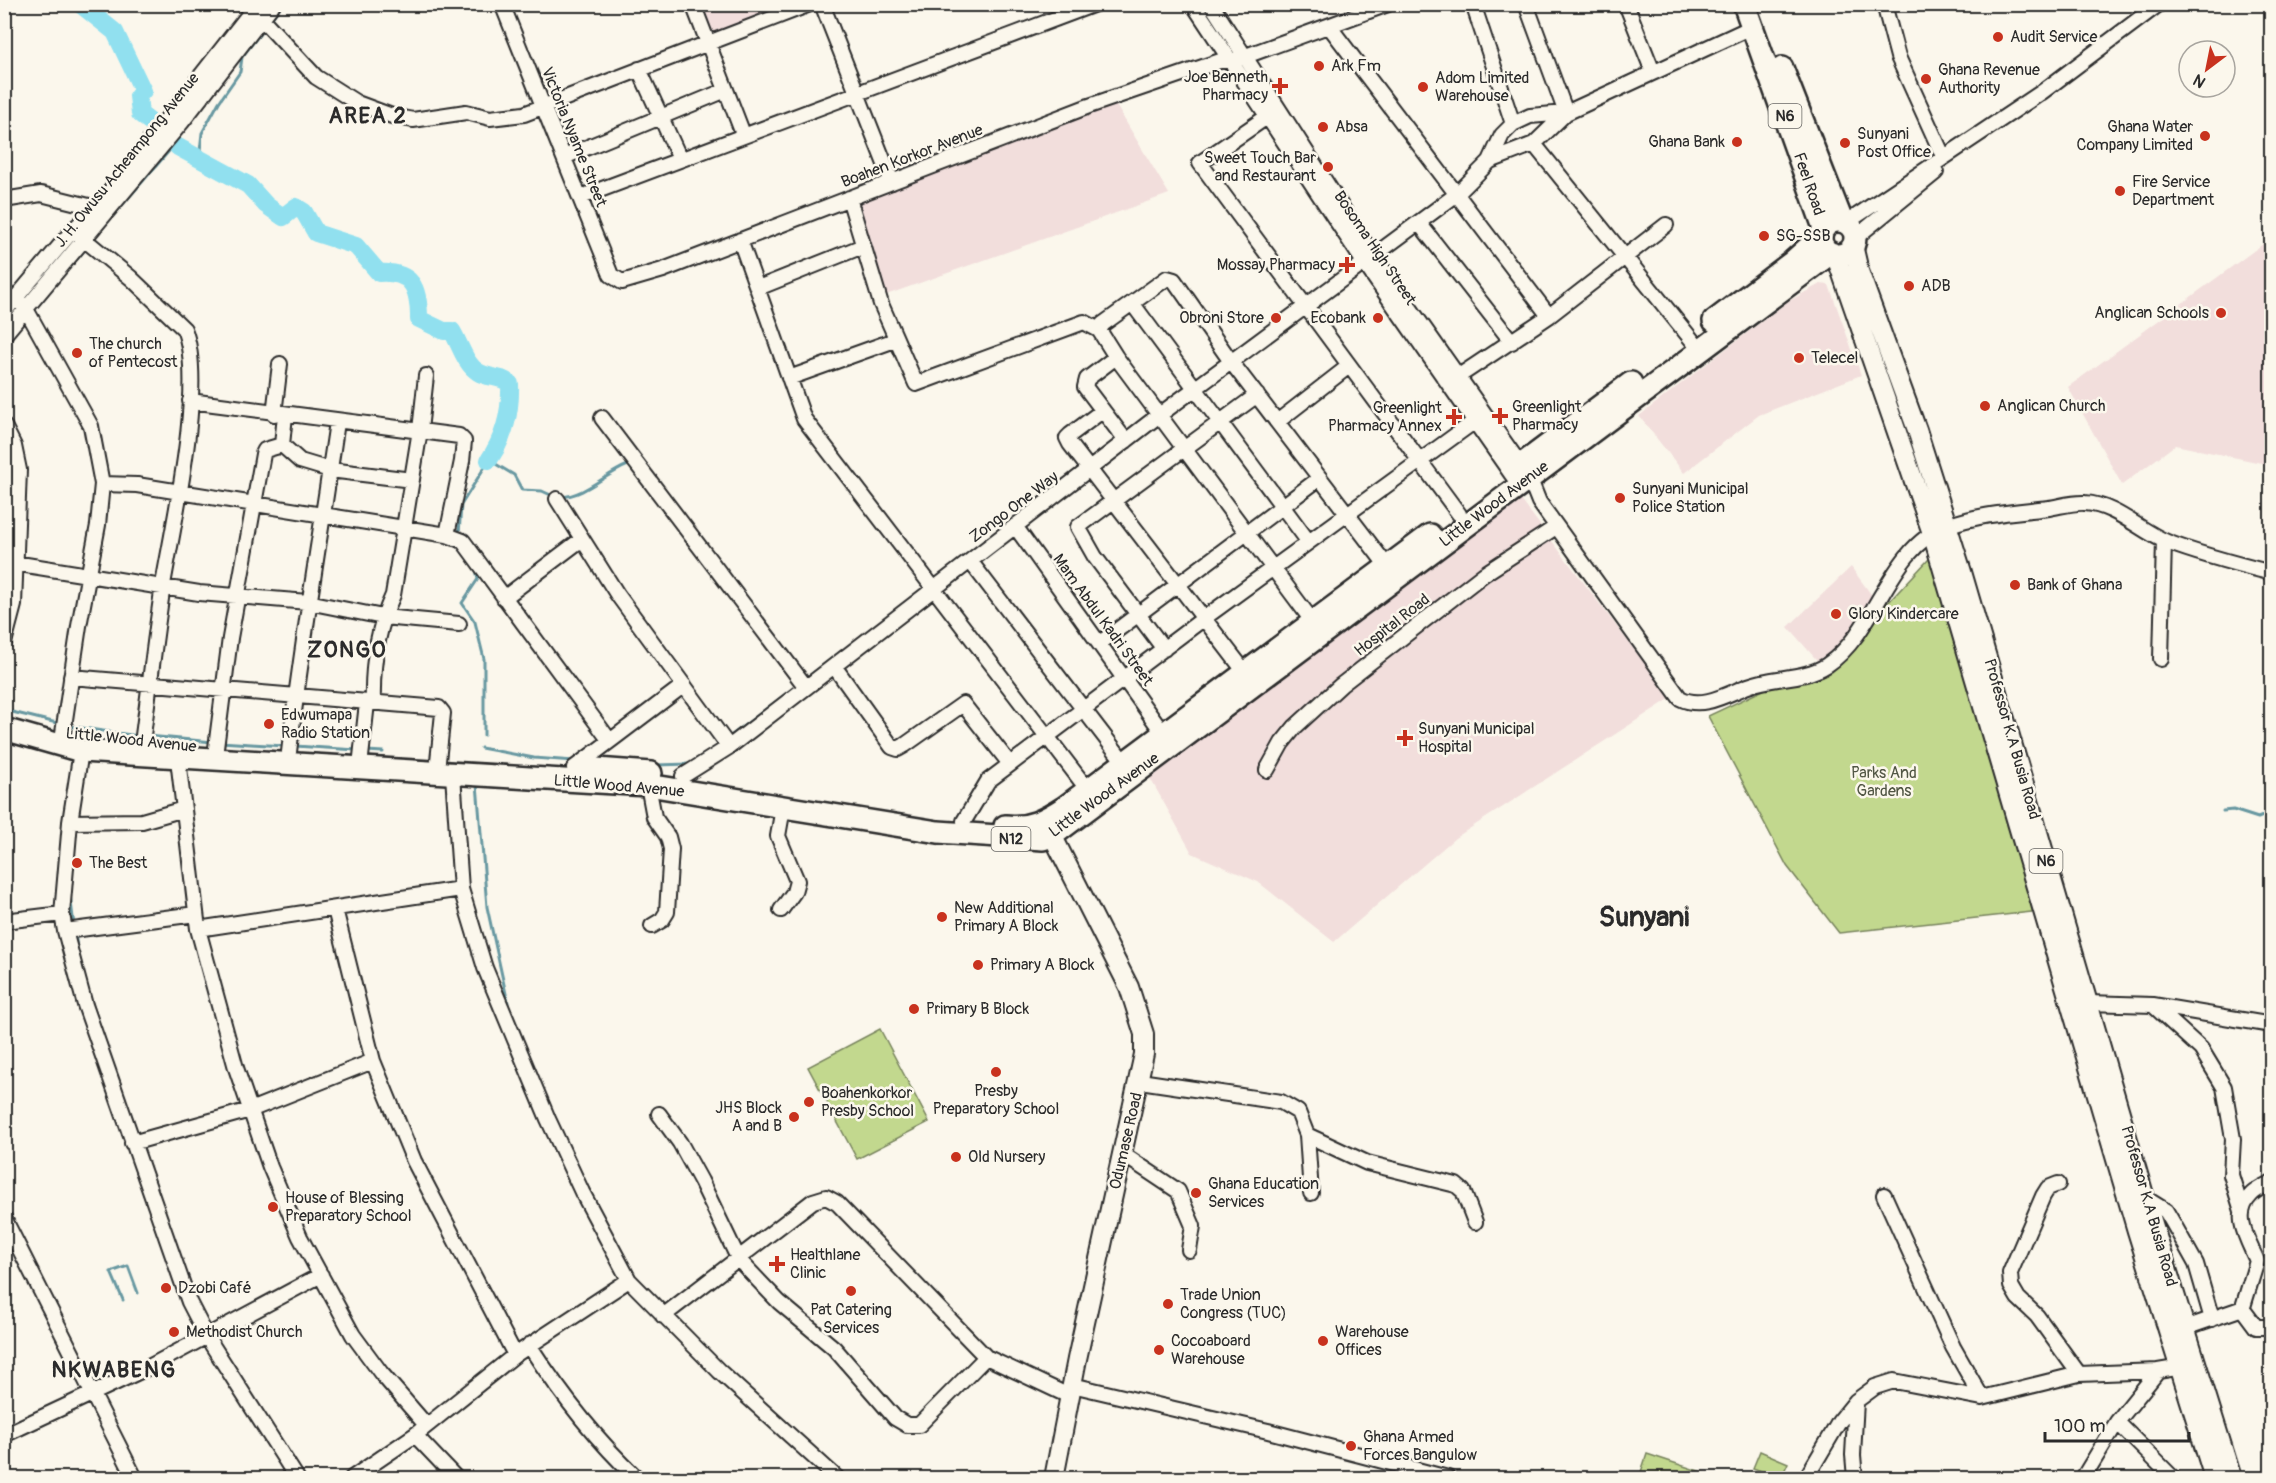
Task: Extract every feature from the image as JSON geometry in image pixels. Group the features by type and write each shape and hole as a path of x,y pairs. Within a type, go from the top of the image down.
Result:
{"highway":[{"name":"Feel Road","path":"1744,4 1838,237"},
{"name":"Feel Road","path":"1758,4 1838,237"},
{"name":"Little Wood Avenue","path":"4,717 63,733 142,743 361,757 446,768 648,785 938,832 1028,840 1049,828 1697,343 1792,262 1838,237"},
{"name":"Little Wood Avenue","path":"1374,585 1387,566 1459,514 1520,475"},
{"name":"Little Wood Avenue","path":"1049,828 1088,790 1124,762 1313,622 1349,604"},
{"name":"Little Wood Avenue","path":"4,729 81,751 177,759 446,768 619,769 683,776 828,802 964,821 1012,827 1031,825 1049,828"}],"main road":[{"name":"Professor K.A Busia Road","path":"1838,237 2022,772 2145,1198 2232,1479"},
{"name":"Professor K.A Busia Road","path":"1940,529 2137,1231 2182,1367 2214,1479"},
{"name":"Odumase Road","path":"1049,828 1115,956 1138,1010 1144,1034 1140,1082 1070,1390 1054,1479"}],"street":[{"name":"J. H. Owusu Acheampong Avenue","path":"4,312 73,230 97,208 257,4"},
{"name":"J. H. Owusu Acheampong Avenue","path":"4,335 182,122 273,4"},
{"name":"Victoria Nyame Street","path":"502,4 611,275 617,280"},
{"path":"693,4 743,134"},
{"path":"262,19 316,77 357,103 392,116 428,119 466,112 490,118 508,118 810,4"},
{"path":"822,4 892,182"},
{"path":"580,197 1095,4"},
{"name":"Bosoma High Street","path":"1193,4 1232,56 1475,421 1520,475"},
{"name":"Bosoma High Street","path":"1211,4 1232,56 1268,116 1370,261 1459,376 1520,475 1680,698 1700,704 1758,682 1813,672 1827,664 1858,635 1900,565 1940,529"},
{"name":"Boahen Korkor Avenue","path":"1232,56 1364,4"},
{"name":"Boahen Korkor Avenue","path":"617,280 631,280 740,240 1089,106 1389,4"},
{"path":"1473,4 1513,123"},
{"path":"1526,4 1566,113"},
{"path":"1626,4 1653,72"},
{"path":"1884,4 1898,57 1942,156"},
{"name":"Little Wood Avenue","path":"1838,237 2159,4"},
{"path":"1329,26 1549,316"},
{"path":"1490,161 1534,144 1566,113 1752,27"},
{"path":"639,69 680,159"},
{"path":"564,157 726,90"},
{"path":"1490,161 1502,135 1513,123 1530,116 1566,113"},
{"path":"1268,116 1200,163 1459,514"},
{"name":"Little Wood Avenue","path":"1838,237 1942,156 1994,125"},
{"path":"1534,144 1594,221 1627,255 1697,343"},
{"name":"Zongo One Way","path":"683,776 729,747 1158,416 1370,261 1457,194 1490,161"},
{"path":"4,200 41,194 97,208"},
{"path":"849,198 881,304 916,384 1084,322 1099,330 1158,416 1313,622"},
{"path":"1419,223 1512,342"},
{"path":"1459,376 1549,316 1666,225"},
{"path":"73,230 184,329 190,354 190,401 181,492 163,588 142,743"},
{"path":"740,240 804,419 1088,790"},
{"path":"758,288 863,246"},
{"path":"1099,330 1167,278 1174,280 1232,363 1387,566"},
{"path":"16,298 26,309 91,426 102,484 63,733"},
{"path":"1132,303 1308,541"},
{"path":"789,378 895,340"},
{"path":"1116,357 1084,383 1102,411 1126,441"},
{"path":"280,364 282,445 300,461 330,470 412,480"},
{"path":"1277,422 1349,366"},
{"path":"361,757 377,644 383,617 393,595 420,429 426,376"},
{"path":"1164,649 1095,557 1078,527 1182,448 1257,395"},
{"path":"190,401 337,422 453,434 464,441 454,537"},
{"path":"1102,411 1067,438 1245,672"},
{"path":"602,418 806,687"},
{"path":"964,821 988,781 1308,541 1475,421"},
{"path":"289,752 308,602 337,422"},
{"path":"4,426 14,446 20,470 9,560 14,605 4,643"},
{"path":"216,748 223,688 263,454 266,450 282,445"},
{"path":"1100,644 1320,478"},
{"path":"102,484 137,485 454,537 504,598 610,741"},
{"path":"557,499 634,619 729,747"},
{"path":"1940,529 1995,515 2085,503 2103,507 2164,541 2271,573"},
{"name":"Mam Abdul Kadri Street","path":"1015,526 1163,733"},
{"name":"Hospital Road","path":"1268,770 1282,743 1295,727 1341,685 1484,574 1556,527"},
{"path":"504,598 582,539"},
{"path":"2161,659 2164,541"},
{"path":"9,560 89,577 163,588 308,602 383,617 459,624"},
{"path":"970,561 1124,762"},
{"path":"834,666 892,747 898,749 905,745 963,704 1011,764"},
{"path":"71,677 223,688 442,710 446,768 461,890 485,968 548,1119 582,1192 629,1280 663,1316 837,1479"},
{"path":"574,768 684,685"},
{"path":"81,751 70,822 62,914 85,1005 189,1302 207,1337 297,1479"},
{"path":"177,759 198,929 213,990 270,1167 300,1237 352,1335 456,1479"},
{"path":"648,785 654,817 668,837 671,849 667,912 662,920 652,926"},
{"path":"781,910 794,892 797,880 778,836 783,808"},
{"path":"70,822 142,821 184,809"},
{"path":"198,929 461,890"},
{"path":"334,909 373,1061 414,1161 516,1355"},
{"path":"4,921 62,914"},
{"path":"65,931 196,914"},
{"path":"2088,1003 2153,1005 2271,1025"},
{"path":"2153,1005 2201,1049 2224,1087 2233,1138 2231,1175 2242,1210 2242,1227 2257,1262 2242,1310"},
{"path":"132,1143 250,1110 373,1061"},
{"path":"1140,1082 1281,1102 1298,1112 1307,1135 1311,1193"},
{"path":"659,1114 690,1162 738,1260 779,1302 834,1348 885,1408 907,1425 915,1427 929,1417 986,1357"},
{"path":"1307,1135 1367,1163 1456,1185 1463,1191 1474,1222"},
{"path":"1124,1155 1178,1191 1193,1226 1189,1250"},
{"path":"2242,1210 2251,1195 2271,1182"},
{"path":"2058,1184 2048,1188 2043,1196 2010,1274 2011,1286 2037,1316 2079,1374"},
{"path":"1884,1195 1953,1347 1982,1398"},
{"path":"663,1316 813,1201 825,1197 837,1203 986,1357 1070,1390 1268,1431 1448,1479"},
{"path":"2145,1198 2166,1211 2196,1264 2212,1319"},
{"path":"4,1218 135,1479"},
{"path":"4,1435 207,1337 321,1275"},
{"path":"352,1479 420,1430 529,1345 629,1280"},
{"path":"2185,1328 2242,1310"},
{"path":"2242,1310 2256,1327 2271,1327"},
{"path":"529,1345 546,1371 615,1458 637,1479"},
{"path":"1806,1479 1839,1422 1856,1401 1875,1386 1894,1381 1982,1398 2079,1374 2158,1371 2182,1367"},
{"path":"2083,1479 2117,1422 2158,1371"},
{"path":"1856,1401 1853,1455 1856,1479"},
{"path":"2117,1422 2173,1479"}],"shaded area":[{"path":"700,5 786,5 711,33"},
{"path":"1114,102 1169,194 875,299 850,199"},
{"name":"Anglican Schools","path":"2271,238 2271,465 2175,445 2122,485 2068,387"},
{"path":"1820,284 1829,285 1861,375 1759,415 1684,473 1639,416 1787,302"},
{"name":"Sunyani Municipal Hospital","path":"1521,500 1671,698 1455,838 1334,942 1258,882 1192,853 1150,778 1304,655 1470,533"},
{"name":"Glory Kindercare","path":"1851,567 1876,601 1857,635 1821,665 1788,627"}],"green space":[{"name":"Parks And Gardens","path":"1943,544 2050,910 1839,933 1787,866 1708,716 1787,679 1827,668"},
{"path":"880,1029 929,1122 857,1159 808,1067"},
{"path":"1760,1451 1788,1463 1781,1478 1753,1468"},
{"path":"1647,1454 1720,1478 1639,1478"}],"waterway":[{"path":"80,4 115,32 143,91 138,96 140,114 149,121"},
{"path":"269,22 282,4"},
{"path":"199,160 202,133 219,102 240,72 242,57 265,27"},
{"path":"92,240 175,144"},
{"path":"178,147 248,185 266,205 283,217 296,207 304,212 316,233 356,246 379,273 399,275 411,283 417,298 419,319 444,331 452,331 473,368 482,374 502,379 510,384 506,424 489,460"},
{"path":"77,259 86,248"},
{"path":"4,345 20,326"},
{"path":"459,534 461,505 489,460 514,475 522,490 542,491 553,496"},
{"path":"560,497 578,493 628,465"},
{"path":"476,569 478,579 462,603 475,622 484,659 484,735"},
{"path":"804,680 842,651"},
{"path":"728,738 799,684"},
{"path":"4,710 61,724"},
{"path":"68,726 138,736"},
{"path":"148,736 213,742"},
{"path":"220,742 285,746"},
{"path":"295,746 357,750"},
{"path":"481,748 534,758 574,761"},
{"path":"367,751 383,752"},
{"path":"655,765 691,764"},
{"path":"477,784 487,907 508,1003"},
{"path":"2223,811 2233,810 2258,818 2272,812"},
{"path":"70,894 74,926"},
{"path":"75,933 78,956"},
{"path":"110,1056 125,1098"},
{"path":"123,1300 111,1272 128,1266 138,1293"}],"place":[{"name":"Audit Service","path":"1998,37"},
{"name":"Ark Fm","path":"1319,66"},
{"name":"Ghana Revenue Authority","path":"1926,79"},
{"name":"Joe Benneth Pharmacy","path":"1280,86"},
{"name":"Adom Limited Warehouse","path":"1423,87"},
{"name":"Absa","path":"1323,127"},
{"name":"Ghana Water Company Limited","path":"2205,136"},
{"name":"Ghana Bank","path":"1737,142"},
{"name":"Sunyani Post Office","path":"1845,143"},
{"name":"Sweet Touch Bar and Restaurant","path":"1328,167"},
{"name":"Fire Service Department","path":"2120,191"},
{"name":"SG-SSB","path":"1764,236"},
{"name":"Mossay Pharmacy","path":"1347,265"},
{"name":"ADB","path":"1909,286"},
{"name":"Anglican Schools","path":"2221,313"},
{"name":"Obroni Store","path":"1276,318"},
{"name":"Ecobank","path":"1378,318"},
{"name":"The church of Pentecost","path":"77,353"},
{"name":"Telecel","path":"1799,358"},
{"name":"Anglican Church","path":"1985,406"},
{"name":"Greenlight Pharmacy","path":"1500,416"},
{"name":"Greenlight Pharmacy Annex","path":"1454,417"},
{"name":"Sunyani Municipal Police Station","path":"1620,498"},
{"name":"Bank of Ghana","path":"2015,585"},
{"name":"Glory Kindercare","path":"1836,614"},
{"name":"Edwumapa Radio Station","path":"269,724"},
{"name":"Sunyani Municipal Hospital","path":"1405,738"},
{"name":"The Best","path":"77,863"},
{"name":"New Additional Primary A Block","path":"942,917"},
{"name":"Primary A Block","path":"978,965"},
{"name":"Primary B Block","path":"914,1009"},
{"name":"Presby Preparatory School","path":"996,1072"},
{"name":"Boahenkorkor Presby School","path":"809,1102"},
{"name":"JHS Block A and B","path":"794,1117"},
{"name":"Old Nursery","path":"956,1157"},
{"name":"Ghana Education Services","path":"1196,1193"},
{"name":"House of Blessing Preparatory School","path":"273,1207"},
{"name":"Healthlane Clinic","path":"777,1264"},
{"name":"Dzobi Café","path":"166,1288"},
{"name":"Pat Catering Services","path":"851,1291"},
{"name":"Trade Union Congress (TUC)","path":"1168,1304"},
{"name":"Methodist Church","path":"174,1332"},
{"name":"Warehouse Offices","path":"1323,1341"},
{"name":"Cocoaboard Warehouse","path":"1159,1350"},
{"name":"Ghana Armed Forces Bangulow","path":"1351,1446"}],"district":[{"name":"AREA 2","path":"368,116"},
{"name":"ZONGO","path":"347,650"},
{"name":"Sunyani","path":"1644,917"},
{"name":"NKWABENG","path":"114,1370"}]}
